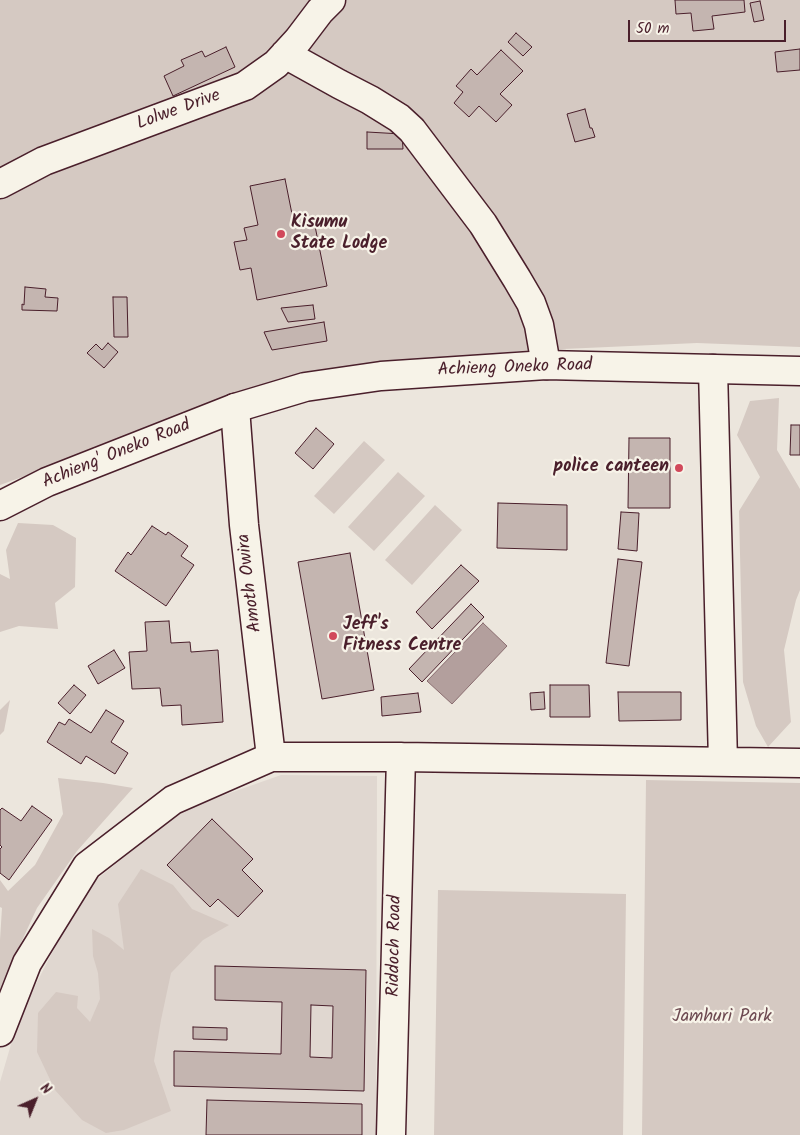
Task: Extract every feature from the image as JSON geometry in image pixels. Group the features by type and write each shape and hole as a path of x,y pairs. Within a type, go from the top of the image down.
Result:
{"street":[{"name":"Lolwe Drive","path":"0,184 44,161 245,86 276,64 331,0"},
{"path":"285,54 370,100 399,118 412,130 483,224 518,279 531,303 539,325 546,364"},
{"name":"Achieng Oneko Road","path":"235,408 305,387 381,376 546,364 800,371"},
{"path":"713,369 723,762"},
{"name":"Achieng' Oneko Road","path":"0,506 47,482 235,408"},
{"name":"Amoth Owira","path":"235,408 244,525 271,757"},
{"path":"0,1032 27,963 87,866 173,800 271,757 800,763"},
{"name":"Riddoch Road","path":"391,1135 401,757"}],"shaded area":[{"path":"483,623 507,646 452,704 427,681"},
{"path":"281,775 377,776 376,1135 0,1135 0,1082 19,1017 85,889 182,810"}],"green space":[{"path":"0,0 800,0 800,347 697,343 519,351 387,365 148,431 0,485"},
{"path":"779,398 777,450 800,489 800,590 784,650 791,722 768,747 756,726 743,682 739,511 760,477 737,435 750,401"},
{"path":"364,441 385,460 334,514 314,496"},
{"path":"398,472 425,496 374,551 348,527"},
{"path":"435,505 462,530 412,585 385,560"},
{"path":"18,523 53,525 76,538 75,587 55,603 58,629 19,626 0,632 0,574 10,579 6,550"},
{"path":"10,700 4,731 0,735 0,710"},
{"path":"58,778 133,788 77,851 37,908 0,995 2,908 0,907 0,880 8,891 35,865 63,814"},
{"name":"Jamhuri Park","path":"646,780 800,783 800,1135 642,1135"},
{"path":"141,869 173,885 192,909 229,925 203,940 171,973 154,1061 171,1111 124,1130 106,1133 82,1120 55,1090 37,1052 38,1013 56,992 78,996 77,1008 90,1022 100,999 98,973 93,956 92,929 109,938 124,950 118,904"},
{"path":"438,890 626,894 623,1135 434,1135"}],"building":[{"path":"675,0 744,0 745,12 712,16 714,29 693,31 691,13 676,14"},
{"path":"760,1 764,20 754,22 750,3"},
{"path":"516,33 532,47 523,56 508,42"},
{"path":"226,47 235,67 173,96 164,76 184,66 181,60 202,51 205,57"},
{"path":"800,49 800,70 777,72 775,52"},
{"path":"501,50 523,71 500,94 512,105 496,122 479,106 469,117 454,103 463,92 456,86 471,69 477,75"},
{"path":"585,109 590,128 592,128 595,137 575,142 567,114"},
{"path":"367,132 402,134 403,149 367,149"},
{"name":"Kisumu State Lodge","path":"285,179 294,224 314,221 327,286 257,300 251,268 240,270 234,242 247,240 244,228 258,225 250,186"},
{"path":"25,287 46,289 45,297 58,298 57,311 22,310"},
{"path":"113,297 127,297 128,337 114,337"},
{"path":"313,305 315,319 288,322 281,308"},
{"path":"324,322 327,341 272,350 264,332"},
{"path":"108,343 118,352 104,368 87,353 96,344 102,350"},
{"path":"791,425 800,425 800,455 790,455"},
{"path":"316,428 334,444 313,469 295,453"},
{"path":"629,438 670,438 670,508 628,508"},
{"path":"498,503 567,505 567,550 497,548"},
{"path":"621,512 639,513 637,551 618,549"},
{"path":"152,526 166,535 168,532 188,546 181,556 194,565 166,606 115,571 128,552 131,555"},
{"path":"350,553 374,690 322,699 298,562"},
{"path":"618,559 642,562 629,666 606,663"},
{"path":"461,565 479,581 432,629 416,612"},
{"path":"471,604 484,617 422,682 409,669"},
{"path":"169,621 171,643 190,642 191,652 218,650 223,722 182,725 181,705 162,706 160,688 132,689 129,652 147,651 145,622"},
{"path":"114,650 125,668 98,684 88,666"},
{"path":"74,685 86,695 70,714 58,703"},
{"path":"550,685 589,685 590,717 550,717"},
{"path":"544,692 545,709 531,710 530,693"},
{"path":"618,692 681,692 681,720 619,721"},
{"path":"418,693 421,712 382,716 381,697"},
{"path":"106,710 124,721 111,742 128,753 115,774 86,756 81,764 47,742 59,722 65,725 69,719 91,733"},
{"path":"32,806 52,820 9,880 0,873 0,849 2,847 0,845 0,810 2,808 21,821"},
{"path":"212,819 253,859 242,870 263,891 238,917 218,899 210,907 167,865"},
{"path":"215,966 366,970 364,1091 174,1086 174,1051 281,1054 282,1002 215,1000","holes":["311,1005 333,1006 332,1058 310,1057"]},
{"path":"193,1027 227,1028 227,1040 193,1039"},
{"path":"207,1100 362,1104 362,1135 206,1135"}],"place":[{"name":"Kisumu State Lodge","path":"281,234"},
{"name":"police canteen","path":"679,468"},
{"name":"Jeff's Fitness Centre","path":"333,636"}]}
